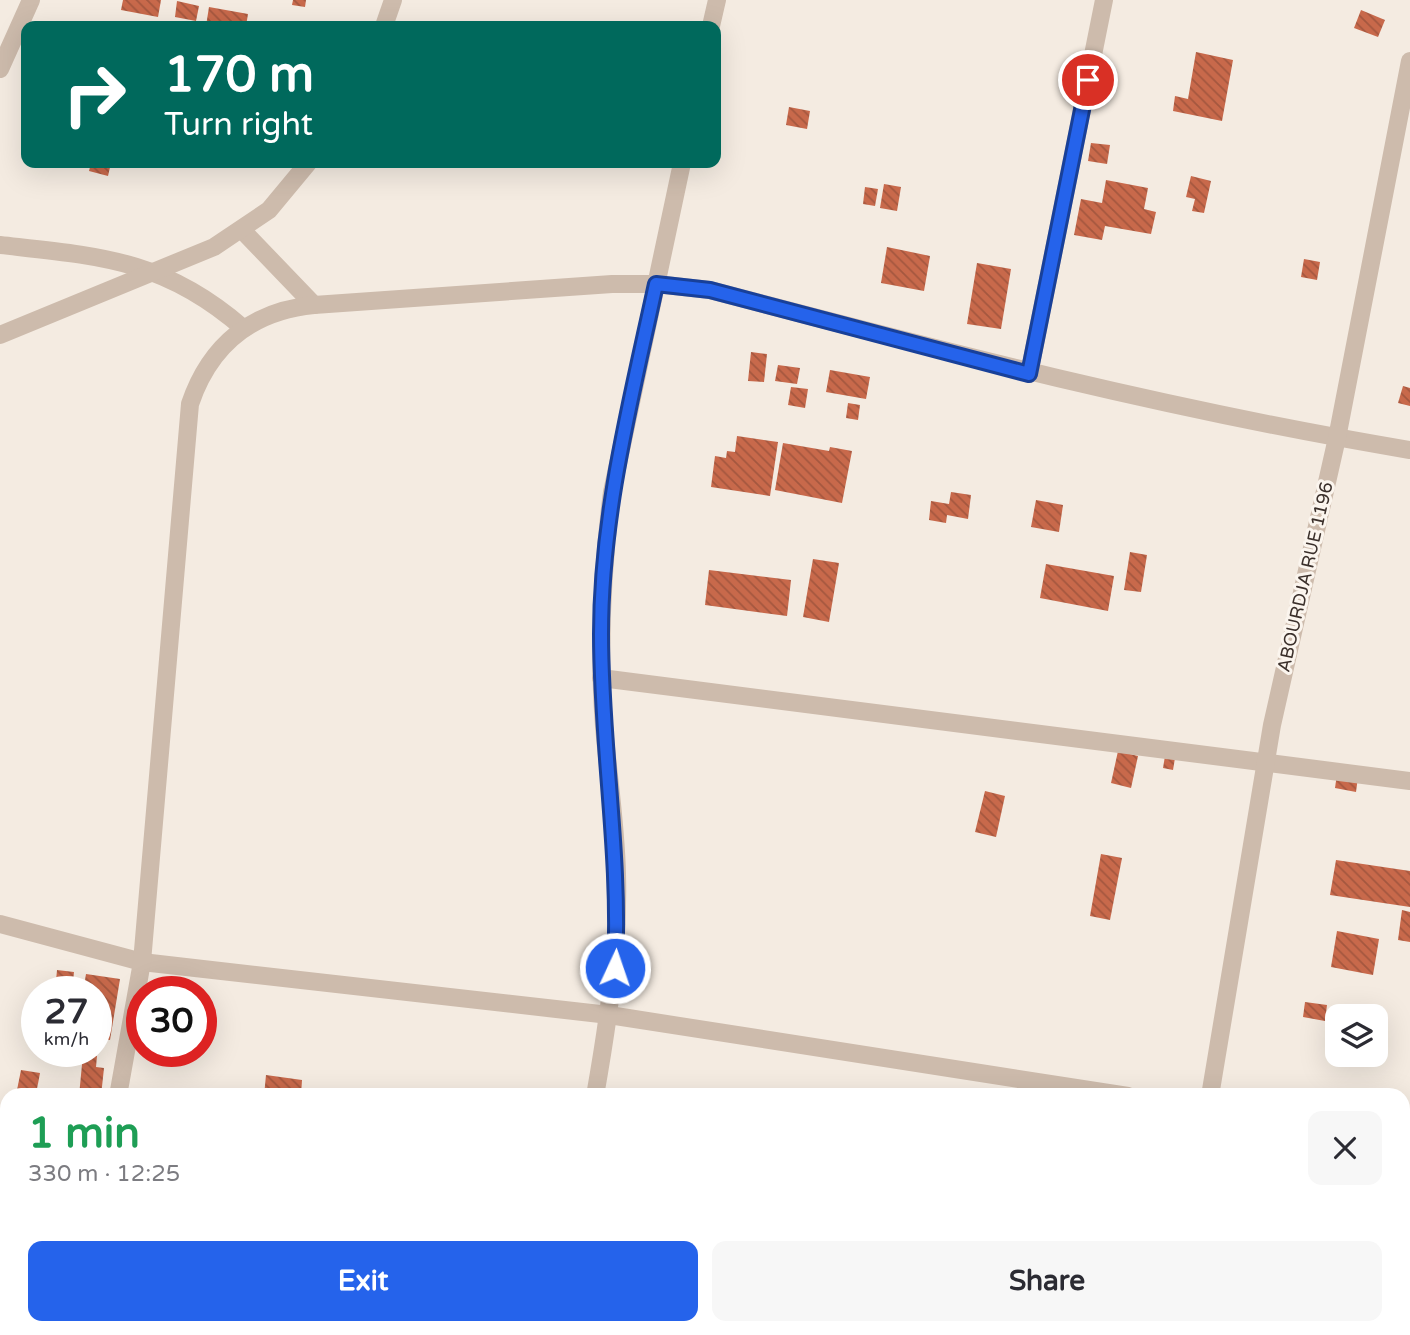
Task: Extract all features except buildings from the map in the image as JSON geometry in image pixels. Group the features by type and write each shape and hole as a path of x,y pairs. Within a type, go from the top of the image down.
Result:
{"street":[{"path":"22,21 31,0"},
{"path":"386,21 393,0"},
{"path":"712,21 717,0"},
{"path":"1029,374 1104,0"},
{"path":"0,69 21,22"},
{"name":"ABOURDJA RUE 1196","path":"1211,1088 1265,763 1337,438 1410,61"},
{"path":"0,335 157,272 242,230 269,210 304,168"},
{"path":"596,1088 615,968 617,873 601,678 602,585 612,492 681,168"},
{"path":"242,230 314,305"},
{"path":"0,244 108,258 157,272 203,296 243,328"},
{"path":"119,1088 142,962 190,404 210,361 243,328 277,311 314,305 612,284 656,284 710,290 1029,374 1337,438 1410,450"},
{"path":"601,678 1410,781"},
{"path":"0,925 142,962 609,1015 1077,1088"}],"route":[{"path":"615,968 617,873 601,678 602,585 612,492 656,284 710,290 1029,374 1088,80"}]}
